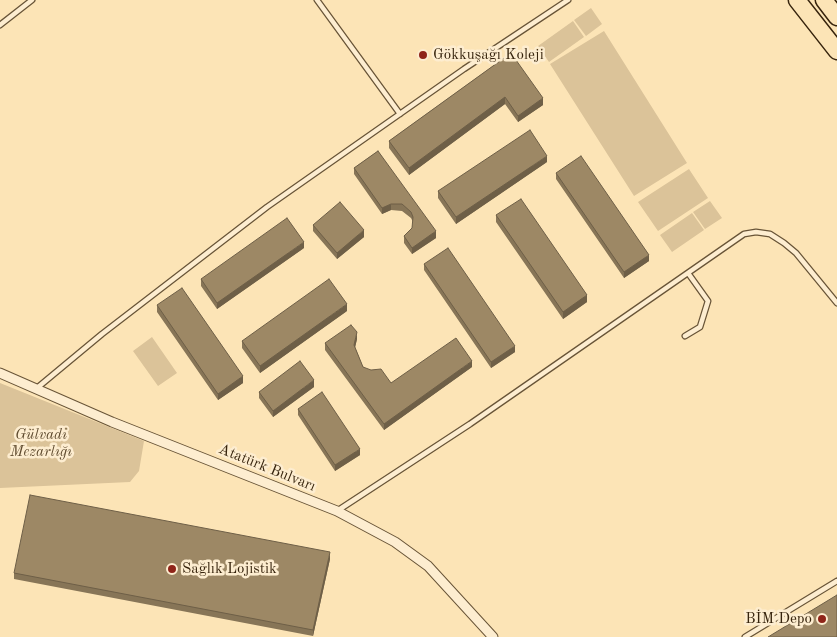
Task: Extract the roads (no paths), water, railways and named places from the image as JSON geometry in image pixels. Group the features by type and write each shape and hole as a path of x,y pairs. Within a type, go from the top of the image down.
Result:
{"highway":[{"path":"797,0 837,51"},
{"path":"824,0 837,17"}],"street":[{"name":"Atatürk Bulvarı","path":"0,373 35,390 337,511 395,542 428,566 493,637"}],"lane":[{"path":"0,25 32,0"},
{"path":"318,0 400,114"},
{"path":"35,390 102,334 267,207 568,0"},
{"path":"337,511 470,424 744,234 756,232 770,234 796,253 837,302"},
{"path":"685,336 700,327 708,301 688,273"},
{"path":"745,637 837,581"}],"place":[{"name":"Gökkuşağı Koleji","path":"423,55"},
{"name":"Sağlık Lojistik","path":"172,569"},
{"name":"BİM Depo","path":"822,619"}],"park label":[{"name":"Gülvadi Mezarlığı","path":"41,444"}]}
